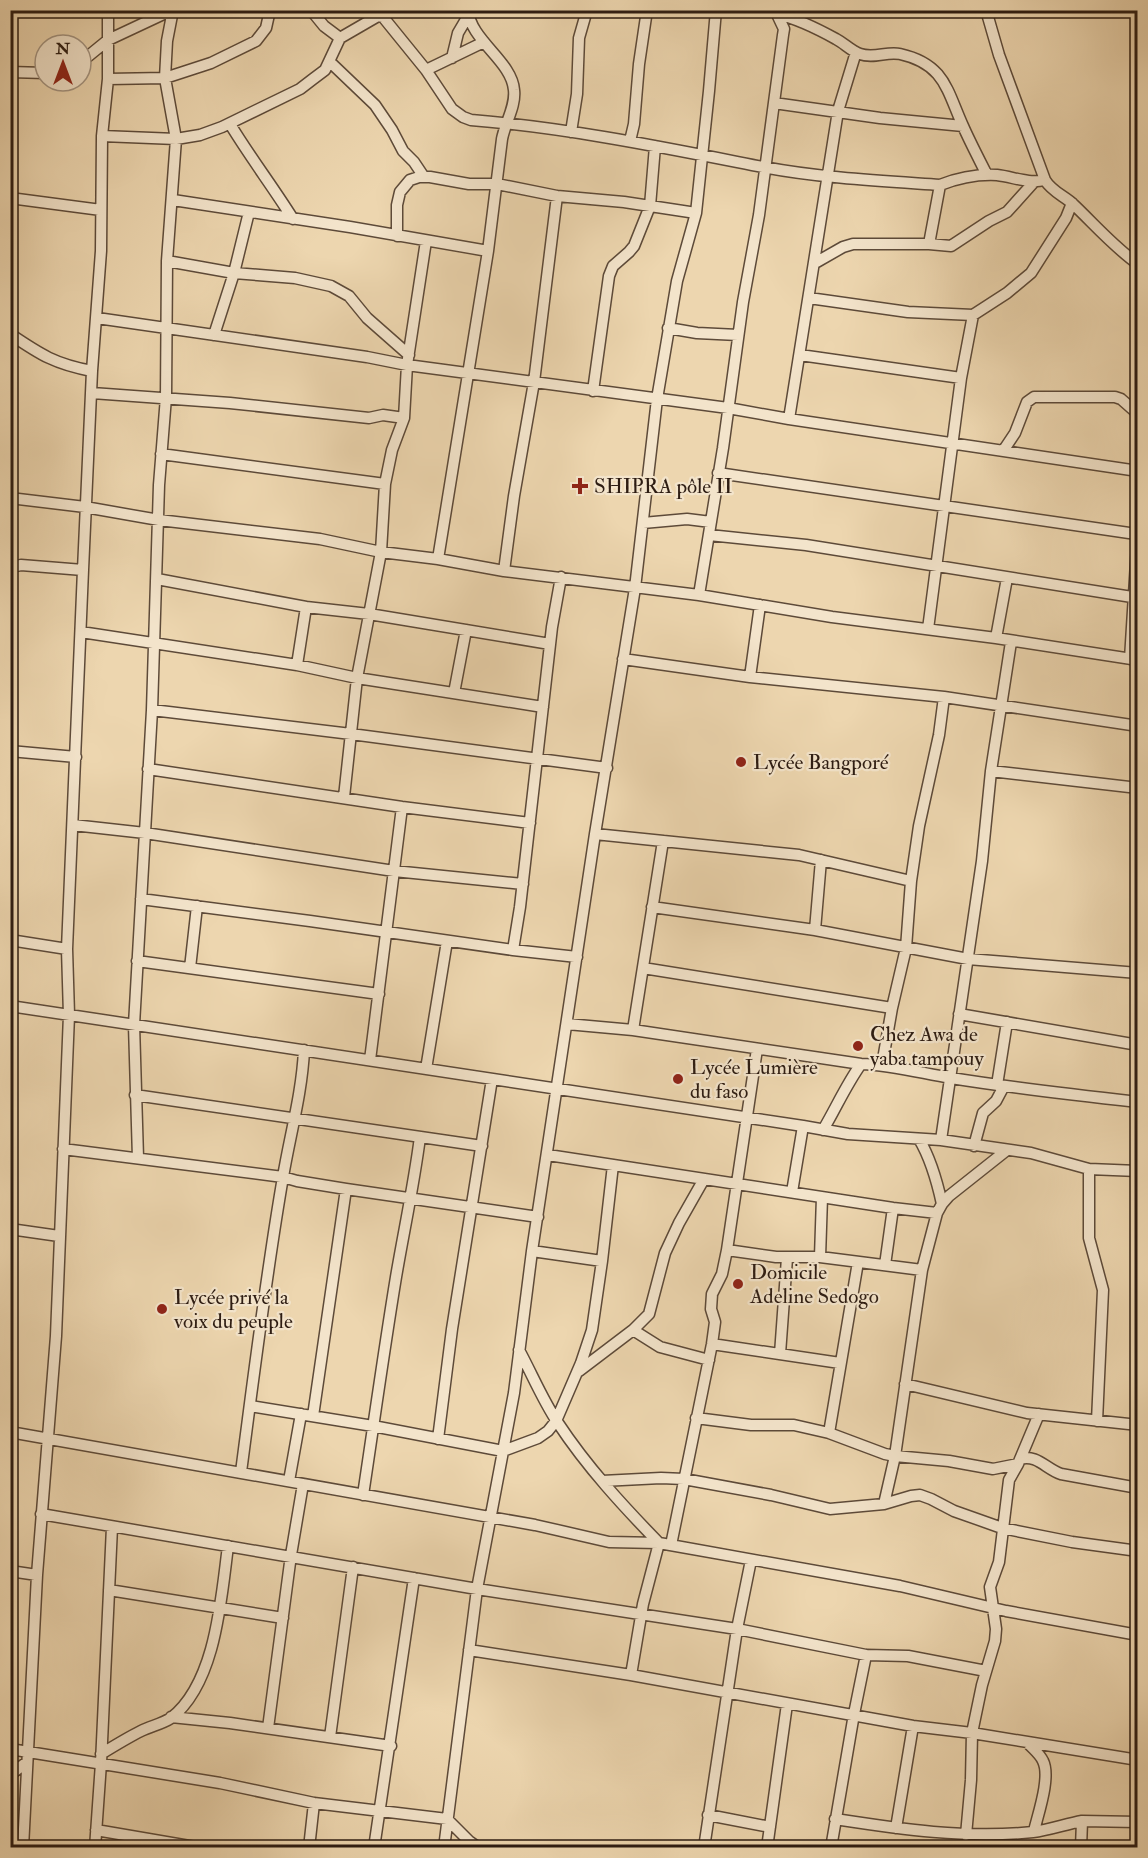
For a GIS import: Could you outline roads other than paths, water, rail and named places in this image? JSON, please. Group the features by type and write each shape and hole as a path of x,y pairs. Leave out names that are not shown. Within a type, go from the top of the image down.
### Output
{"street":[{"path":"23,1848 37,1575 56,1336 69,1015 68,949 82,570 92,371 101,251 102,136 108,80 108,10"},
{"path":"93,52 108,40 173,10"},
{"path":"138,1158 134,1025 152,710 161,454 166,397 167,261 176,139 165,78 167,41 173,10"},
{"path":"108,80 165,78 211,63 256,41 266,28 270,10"},
{"path":"311,10 324,26 340,38"},
{"path":"570,132 577,94 579,38 587,10"},
{"path":"630,141 647,10"},
{"path":"444,1848 477,1589 519,1350 595,834 635,588 657,399 677,281 696,213 716,10"},
{"path":"986,10 1040,181"},
{"path":"776,12 794,18 856,52 873,56 902,54 921,62 936,72 945,81 963,126 987,175"},
{"path":"699,595 784,29 776,12"},
{"path":"438,559 488,251 502,139 513,105 513,85 507,71 484,42 468,13"},
{"path":"452,58 458,33 468,13"},
{"path":"102,136 176,139 200,135 230,124 300,89 325,70 340,38 378,16 383,17 426,70 446,101 463,117 630,141 702,153 765,167 828,175 940,185 957,179 987,175 1040,181 1072,203 1120,251 1137,264"},
{"path":"426,70 484,42"},
{"path":"789,419 838,111 856,52"},
{"path":"330,62 375,105 403,151 424,177"},
{"path":"10,72 33,73"},
{"path":"774,103 880,118 963,126"},
{"path":"230,124 250,157 294,219"},
{"path":"593,391 609,276 613,266 634,246 650,206 656,146"},
{"path":"397,236 397,205 403,185 410,180 424,177 469,184 497,184 557,196 624,202 696,213"},
{"path":"815,263 853,244 947,246 956,244 989,221 1007,212 1040,181"},
{"path":"929,244 940,185"},
{"path":"504,571 514,496 534,382 557,196"},
{"path":"10,198 101,210"},
{"path":"173,200 488,251"},
{"path":"809,298 908,312 973,315 1008,292 1031,273 1066,218 1072,203"},
{"path":"214,335 234,273 249,212"},
{"path":"344,797 357,678 381,552 385,484 392,450 404,418 408,360 426,241"},
{"path":"167,261 234,273 296,278 331,286 350,296 367,318 408,360"},
{"path":"928,629 935,566 973,315"},
{"path":"97,318 408,360 468,372 728,408 1137,471"},
{"path":"668,328 697,333 738,335"},
{"path":"10,334 49,360 92,371"},
{"path":"800,355 962,378"},
{"path":"92,393 166,397 369,418 383,415 404,418"},
{"path":"1004,451 1015,433 1027,402 1034,397 1115,398 1121,399 1137,414"},
{"path":"161,454 385,484"},
{"path":"718,473 1136,534"},
{"path":"10,498 85,507 159,520 320,539 381,552 504,571 699,595 1133,659 1132,597 1137,546 1137,477"},
{"path":"643,523 687,519 711,522"},
{"path":"709,535 806,545 1132,597"},
{"path":"10,569 21,565 82,570"},
{"path":"513,950 523,884 550,644 561,577"},
{"path":"996,638 1007,578"},
{"path":"157,579 306,607 369,614 550,644"},
{"path":"750,677 760,605"},
{"path":"297,665 306,607"},
{"path":"454,693 466,630"},
{"path":"81,632 297,665 357,678 543,707"},
{"path":"940,1140 982,861 991,771 1011,642"},
{"path":"624,659 750,677 944,697 1137,726"},
{"path":"882,1065 906,948 911,881 919,826 939,735 944,697"},
{"path":"152,710 607,768"},
{"path":"10,751 76,757"},
{"path":"148,769 402,807 530,823"},
{"path":"991,771 1137,788"},
{"path":"370,1060 402,807"},
{"path":"73,825 145,833 394,871 523,884"},
{"path":"595,834 799,855 911,881"},
{"path":"633,1030 663,841"},
{"path":"815,930 821,860"},
{"path":"141,899 577,957"},
{"path":"189,968 197,906"},
{"path":"652,908 815,930 968,959 1137,973"},
{"path":"10,939 68,949"},
{"path":"426,1069 447,941"},
{"path":"137,961 379,994"},
{"path":"643,968 892,1008"},
{"path":"10,1006 848,1134 940,1140 1031,1153 1089,1169 1137,1171"},
{"path":"959,1014 1137,1045"},
{"path":"974,1146 983,1113 996,1101 1001,1085 1007,1022"},
{"path":"567,1023 633,1030 861,1064 882,1065 949,1078 1137,1102"},
{"path":"671,1545 712,1344 715,1322 711,1309 712,1294 722,1274 727,1250 757,1049"},
{"path":"241,1472 283,1176 295,1119 304,1050"},
{"path":"823,1130 836,1110 845,1088 861,1064"},
{"path":"438,1439 452,1329 492,1079"},
{"path":"135,1095 482,1146"},
{"path":"792,1192 803,1126"},
{"path":"363,1495 405,1225 412,1199 420,1137"},
{"path":"884,1504 895,1456 922,1270 939,1209 937,1181 919,1139"},
{"path":"63,1149 190,1167 283,1176 297,1181 346,1189 538,1217"},
{"path":"548,1155 893,1208 939,1209 977,1172 1007,1150"},
{"path":"250,1406 373,1426 503,1451 538,1438 556,1421 578,1371 592,1330 613,1165"},
{"path":"1089,1169 1089,1238 1102,1290 1097,1421"},
{"path":"578,1371 633,1330 649,1314 664,1254 679,1222 704,1179"},
{"path":"313,1416 346,1189"},
{"path":"820,1257 822,1197"},
{"path":"885,1265 893,1208"},
{"path":"10,1229 59,1236"},
{"path":"727,1250 787,1258 820,1257 922,1270"},
{"path":"532,1251 602,1261"},
{"path":"780,1354 787,1258"},
{"path":"829,1433 858,1262"},
{"path":"633,1330 660,1347 709,1360"},
{"path":"712,1344 840,1363"},
{"path":"519,1350 556,1421 602,1481 659,1543"},
{"path":"905,1384 1040,1414 1137,1425"},
{"path":"289,1481 301,1414"},
{"path":"966,1834 972,1733 995,1641 996,1629 990,1587 999,1562 1009,1480 1040,1414"},
{"path":"696,1418 751,1425 794,1425 829,1433 885,1454 949,1461 993,1469 1033,1457 1053,1472 1137,1488"},
{"path":"10,1432 241,1472 609,1542 659,1543 900,1586 993,1608 1137,1635"},
{"path":"602,1481 684,1479 771,1495 830,1509 884,1504 911,1496 920,1496 1002,1528 1072,1542 1137,1551"},
{"path":"268,1728 303,1484"},
{"path":"41,1514 477,1589 737,1629 866,1655 908,1656 986,1671"},
{"path":"95,1848 112,1527"},
{"path":"631,1675 641,1615 659,1543"},
{"path":"101,1759 135,1734 171,1718 204,1674 220,1607 228,1546"},
{"path":"704,1848 737,1629 751,1560"},
{"path":"330,1737 353,1567"},
{"path":"10,1571 37,1575"},
{"path":"374,1848 414,1578"},
{"path":"109,1590 283,1618"},
{"path":"470,1650 631,1675 913,1726 972,1733 1137,1760"},
{"path":"831,1848 866,1655"},
{"path":"767,1848 787,1704"},
{"path":"171,1718 268,1728 390,1746"},
{"path":"896,1828 913,1726"},
{"path":"1028,1743 1040,1756 1046,1768 1046,1778 1034,1832"},
{"path":"10,1749 28,1757 101,1759 314,1803 379,1813 447,1819 469,1844 479,1848"},
{"path":"10,1775 28,1757"},
{"path":"309,1848 314,1803"},
{"path":"708,1815 770,1827"},
{"path":"835,1819 896,1828 966,1834 1034,1832 1082,1821 1137,1822"},
{"path":"1081,1848 1082,1821"},
{"path":"96,1830 201,1848"}],"place":[{"name":"SHIPRA pôle II","path":"580,486"},
{"name":"Lycée Bangporé","path":"741,762"},
{"name":"Chez Awa de yaba tampouy","path":"858,1046"},
{"name":"Lycée Lumière du faso","path":"678,1079"},
{"name":"Domicile Adeline Sedogo","path":"738,1284"},
{"name":"Lycée privé la voix du peuple","path":"162,1309"}]}
